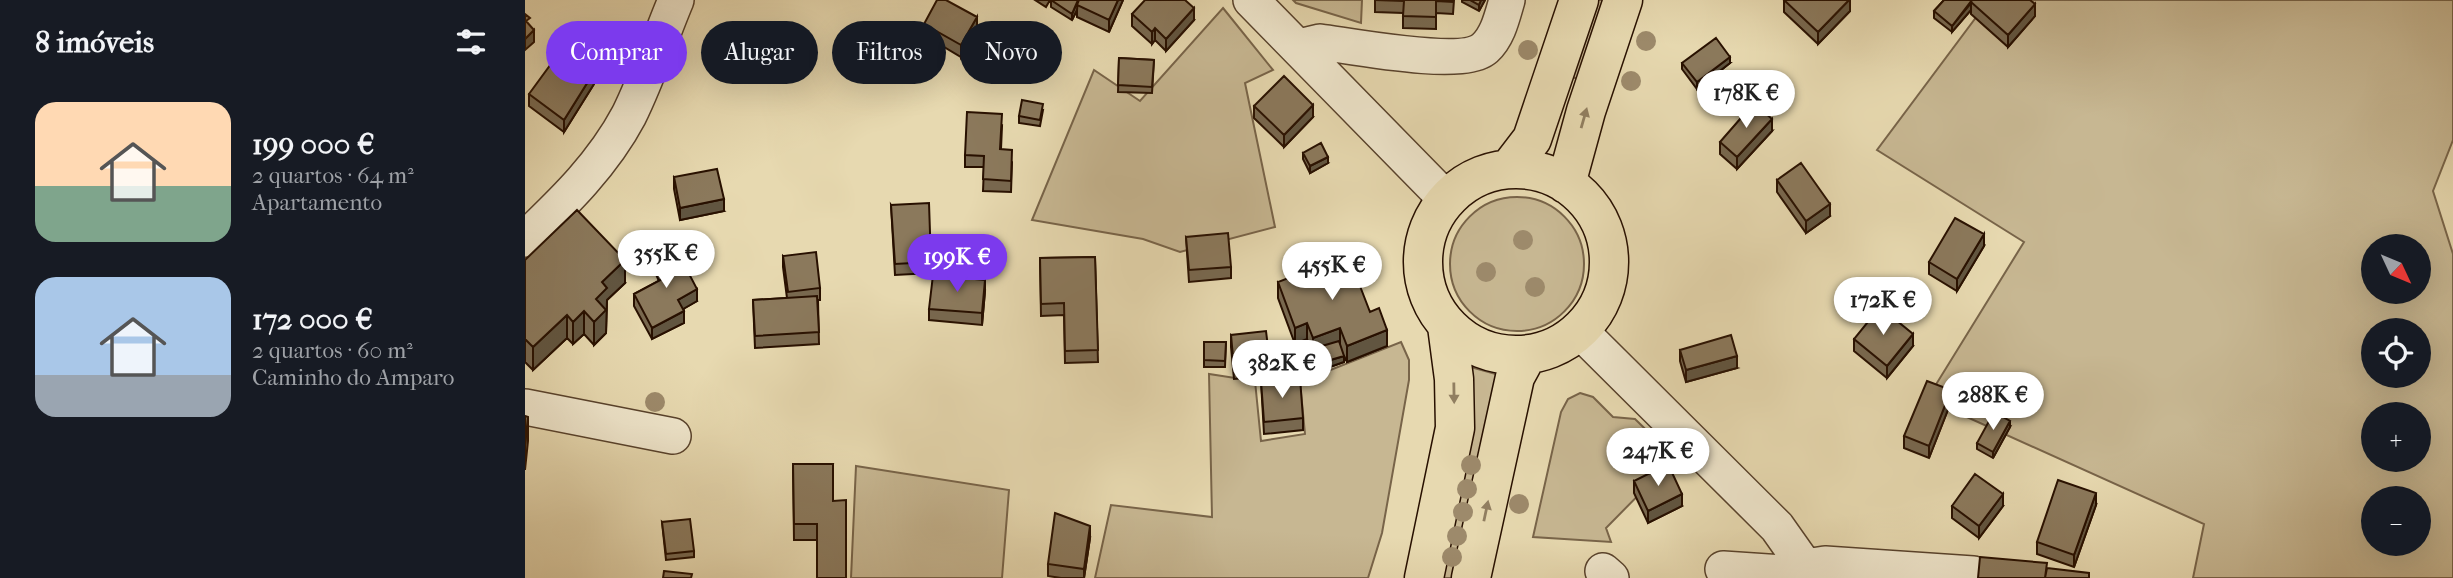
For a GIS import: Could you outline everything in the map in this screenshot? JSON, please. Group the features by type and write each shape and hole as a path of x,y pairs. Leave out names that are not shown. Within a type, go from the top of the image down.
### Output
{"main road":[{"path":"1509,169 1532,139 1579,0"},
{"path":"1566,184 1586,111 1623,0"},
{"path":"1509,169 1542,173 1566,184 1584,199 1598,219 1607,254 1605,290 1594,312 1579,330 1555,346 1527,355 1498,354 1470,344 1447,326 1432,303 1423,276 1423,249 1431,222 1447,200 1467,183 1490,173 1509,169"},
{"path":"1424,578 1455,428 1454,379 1447,326"},
{"path":"1471,578 1515,377 1527,355"}],"street":[{"path":"525,239 576,190 616,135 629,114 676,0"},
{"path":"1251,0 1447,200"},
{"path":"1299,47 1319,42 1449,58 1483,50 1495,35 1507,0"},
{"path":"1579,330 1777,527 1810,573"},
{"path":"525,407 673,436"},
{"path":"1723,569 1810,573 1825,565 1973,574"}],"shaded area":[{"path":"1293,0 1362,0 1361,23 1296,3"},
{"path":"1594,0 1607,0 1581,80 1569,76"},
{"path":"1989,0 2453,0 2453,140 2433,191 2453,254 2453,578 2193,578 2204,524 1927,399 2024,242 1877,150"},
{"path":"1223,8 1273,70 1245,83 1275,227 1180,252 1143,239 1032,220 1094,70 1140,101"},
{"path":"1517,197 1543,202 1565,216 1579,238 1584,264 1579,290 1565,312 1543,326 1517,331 1491,326 1469,312 1455,290 1450,264 1455,238 1469,216 1491,202"},
{"path":"1401,342 1409,360 1409,380 1382,533 1368,578 1095,578 1111,505 1212,517 1209,374 1255,381 1261,441 1305,434 1300,382"},
{"path":"1467,366 1503,376 1455,578 1439,578"},
{"path":"1580,393 1593,397 1613,417 1635,419 1675,458 1606,528 1611,542 1533,537 1561,412 1568,399"},
{"path":"856,466 1009,490 1002,578 851,578"}],"building":[{"path":"937,0 946,0 977,17 975,21 960,21 960,44 946,36 946,21 926,21"},
{"path":"1051,0 1078,0 1072,14"},
{"path":"1079,0 1118,0 1109,20 1077,5"},
{"path":"1145,0 1185,0 1194,8 1166,39 1155,28 1152,32 1132,14"},
{"path":"1375,0 1453,0 1453,2 1436,1 1436,17 1403,16 1404,1"},
{"path":"1784,0 1849,0 1818,32"},
{"path":"1944,0 1972,0 1952,26 1934,11"},
{"path":"2030,0 2035,4 2008,35 1971,2"},
{"path":"525,14 530,18 526,21 534,30 525,39"},
{"path":"1716,38 1730,57 1697,82 1682,63"},
{"path":"1119,58 1154,60 1152,87 1118,85"},
{"path":"546,71 546,84 586,84 564,120 529,94"},
{"path":"1284,76 1313,105 1284,135 1254,106"},
{"path":"1022,100 1043,104 1040,120 1019,116"},
{"path":"1754,103 1772,119 1737,157 1720,142"},
{"path":"967,112 1002,114 1000,149 1012,150 1011,181 983,179 984,156 965,155"},
{"path":"1321,143 1328,157 1310,166 1303,153"},
{"path":"1801,163 1830,204 1806,221 1777,180"},
{"path":"717,169 724,199 680,208 674,177"},
{"path":"929,203 931,262 895,264 891,205"},
{"path":"577,210 625,260 602,282 607,288 596,299 606,310 594,322 584,311 573,322 567,315 533,347 525,339 525,260"},
{"path":"1955,218 1984,234 1957,279 1929,262"},
{"path":"1228,233 1231,267 1189,270 1186,237"},
{"path":"675,247 697,289 678,300 684,311 652,328 634,294 664,278 654,258"},
{"path":"816,252 820,288 788,292 783,256"},
{"path":"1348,255 1370,312 1379,308 1387,330 1347,346 1340,328 1313,338 1307,323 1295,328 1278,282"},
{"path":"1095,257 1098,350 1065,351 1064,303 1041,304 1040,258"},
{"path":"933,275 985,280 982,313 929,309"},
{"path":"817,296 819,332 755,336 753,300"},
{"path":"1880,307 1913,334 1887,366 1854,339"},
{"path":"1266,331 1270,364 1234,368 1231,335"},
{"path":"1731,335 1737,356 1686,370 1680,350"},
{"path":"1339,341 1344,356 1327,361 1322,346"},
{"path":"1204,342 1226,342 1225,361 1204,360"},
{"path":"1300,378 1303,418 1264,422 1261,381"},
{"path":"1927,381 1951,390 1929,446 1904,436"},
{"path":"1994,412 2010,421 1993,452 1977,443"},
{"path":"525,416 528,417 525,445"},
{"path":"793,464 833,464 833,501 846,500 846,578 817,578 817,524 794,524"},
{"path":"1668,464 1682,494 1648,511 1634,481"},
{"path":"1975,474 2003,494 1979,526 1952,506"},
{"path":"2058,480 2096,493 2074,555 2037,542"},
{"path":"1055,513 1090,526 1084,569 1048,564"},
{"path":"690,519 694,551 666,554 662,522"},
{"path":"1980,557 2047,563 2045,578 1978,578"},
{"path":"2047,568 2089,573 2089,578 2045,578"},
{"path":"664,571 692,574 691,578 663,578"}]}
